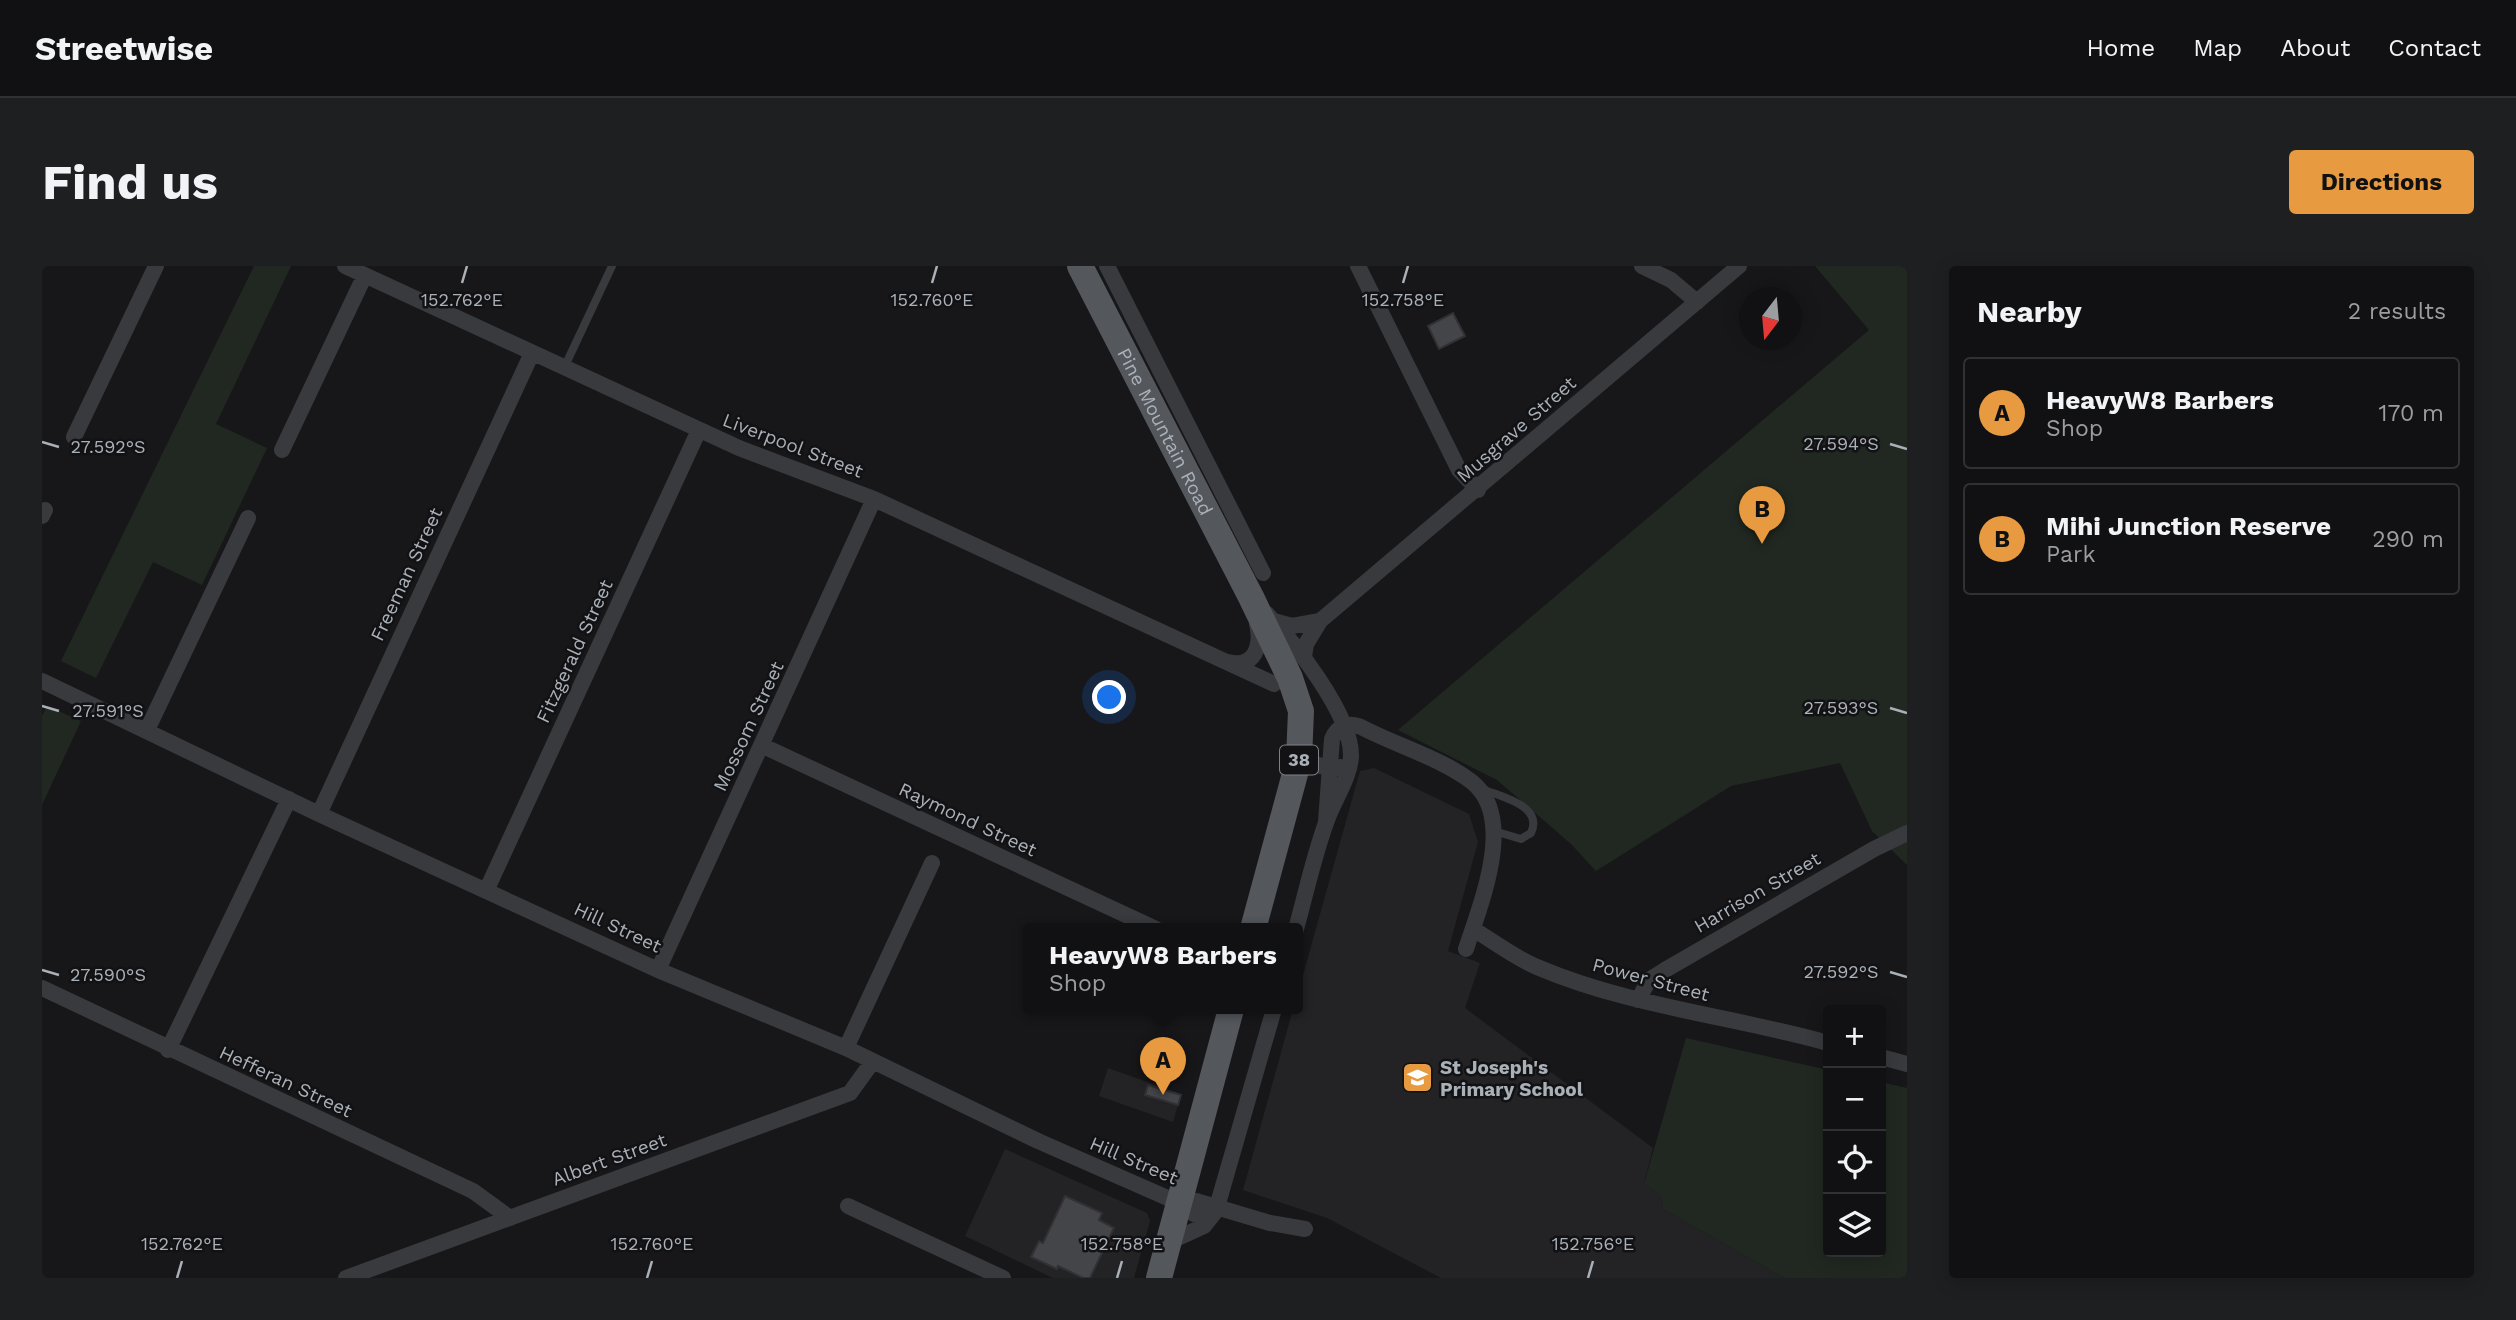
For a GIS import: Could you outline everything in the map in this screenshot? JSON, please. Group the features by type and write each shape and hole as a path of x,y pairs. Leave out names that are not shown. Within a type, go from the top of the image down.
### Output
{"main road":[{"name":"Pine Mountain Road","path":"1080,266 1251,597 1297,695 1302,722 1299,759 1255,923"},
{"path":"1160,1278 1230,1014"}],"street":[{"path":"74,437 156,266"},
{"name":"Liverpool Street","path":"345,266 699,430 874,499 1273,684"},
{"name":"Pine Mountain Road","path":"1107,266 1263,573"},
{"path":"1358,266 1459,470 1478,490"},
{"path":"1642,266 1671,280 1697,302"},
{"name":"Musgrave Street","path":"1304,657 1308,640 1320,621 1478,490 1739,266"},
{"path":"282,450 364,276"},
{"name":"Freeman Street","path":"319,814 532,353"},
{"name":"Fitzgerald Street","path":"487,889 699,430"},
{"name":"Mossom Street","path":"658,970 874,499"},
{"path":"147,730 248,518"},
{"path":"1226,661 1246,661 1259,648 1251,597"},
{"name":"Pine Mountain Road","path":"1251,597 1304,657 1344,726 1350,760"},
{"path":"1274,621 1292,626 1320,621"},
{"name":"Hill Street","path":"42,681 319,814 658,970 846,1048 1038,1141 1180,1203"},
{"path":"1326,821 1333,736 1344,726 1356,725 1456,772 1475,785 1491,807 1494,831 1491,856 1466,950"},
{"path":"1299,759 1331,769 1350,760 1367,744 1388,742"},
{"name":"Raymond Street","path":"763,746 1143,923"},
{"path":"1298,923 1326,821 1350,760"},
{"path":"169,1050 289,799"},
{"name":"Harrison Street","path":"1638,1000 1649,980 1665,970 1874,849 1907,833"},
{"path":"846,1048 932,863"},
{"name":"Power Street","path":"1472,929 1536,967 1638,1000 1683,1012 1780,1029 1823,1041"},
{"name":"Hefferan Street","path":"42,988 473,1191 510,1218"},
{"path":"1169,1242 1204,1226 1217,1208 1272,1014"},
{"path":"1886,1058 1907,1064"},
{"name":"Albert Street","path":"346,1278 850,1093 873,1061"},
{"path":"1180,1203 1194,1214 1210,1215 1217,1208"},
{"path":"848,1206 1003,1278"},
{"path":"1217,1208 1277,1225 1305,1228"}],"lane":[{"path":"564,368 612,266"},
{"path":"1475,785 1513,800 1530,813 1534,821 1531,833 1521,839 1494,831"}],"shaded area":[{"path":"254,266 291,266 216,424 267,448 202,585 153,562 96,678 61,661"},
{"path":"1815,266 1907,266 1907,865 1872,831 1840,763 1731,786 1596,871 1571,844 1497,780 1398,730 1869,330"},
{"path":"47,706 81,721 42,805 42,716"},
{"name":"St Joseph's Primary School","path":"1374,768 1469,814 1478,842 1448,951 1480,963 1465,1008 1653,1148 1644,1184 1660,1195 1663,1209 1784,1278 1441,1278 1327,1218 1243,1190 1292,1014 1303,1014 1303,975 1360,771"},
{"path":"1686,1038 1823,1069 1823,1257 1886,1257 1886,1083 1907,1088 1907,1278 1784,1278 1663,1209 1660,1195 1644,1184"},
{"path":"1108,1068 1181,1094 1173,1122 1099,1096"},
{"path":"1005,1149 1147,1213 1150,1221 1134,1278 1053,1278 965,1236"}],"building":[{"path":"1453,313 1465,336 1439,349 1428,326"},
{"path":"1148,1085 1181,1095 1178,1105 1145,1095"},
{"path":"1065,1196 1102,1213 1099,1220 1114,1228 1090,1278 1083,1278 1058,1266 1057,1269 1031,1257 1039,1241 1043,1243"}],"place":[{"name":"Mihi Junction Reserve","path":"1762,544"},
{"name":"St Joseph's Primary School","path":"1417,1078"},
{"name":"HeavyW8 Barbers","path":"1163,1095"}]}
